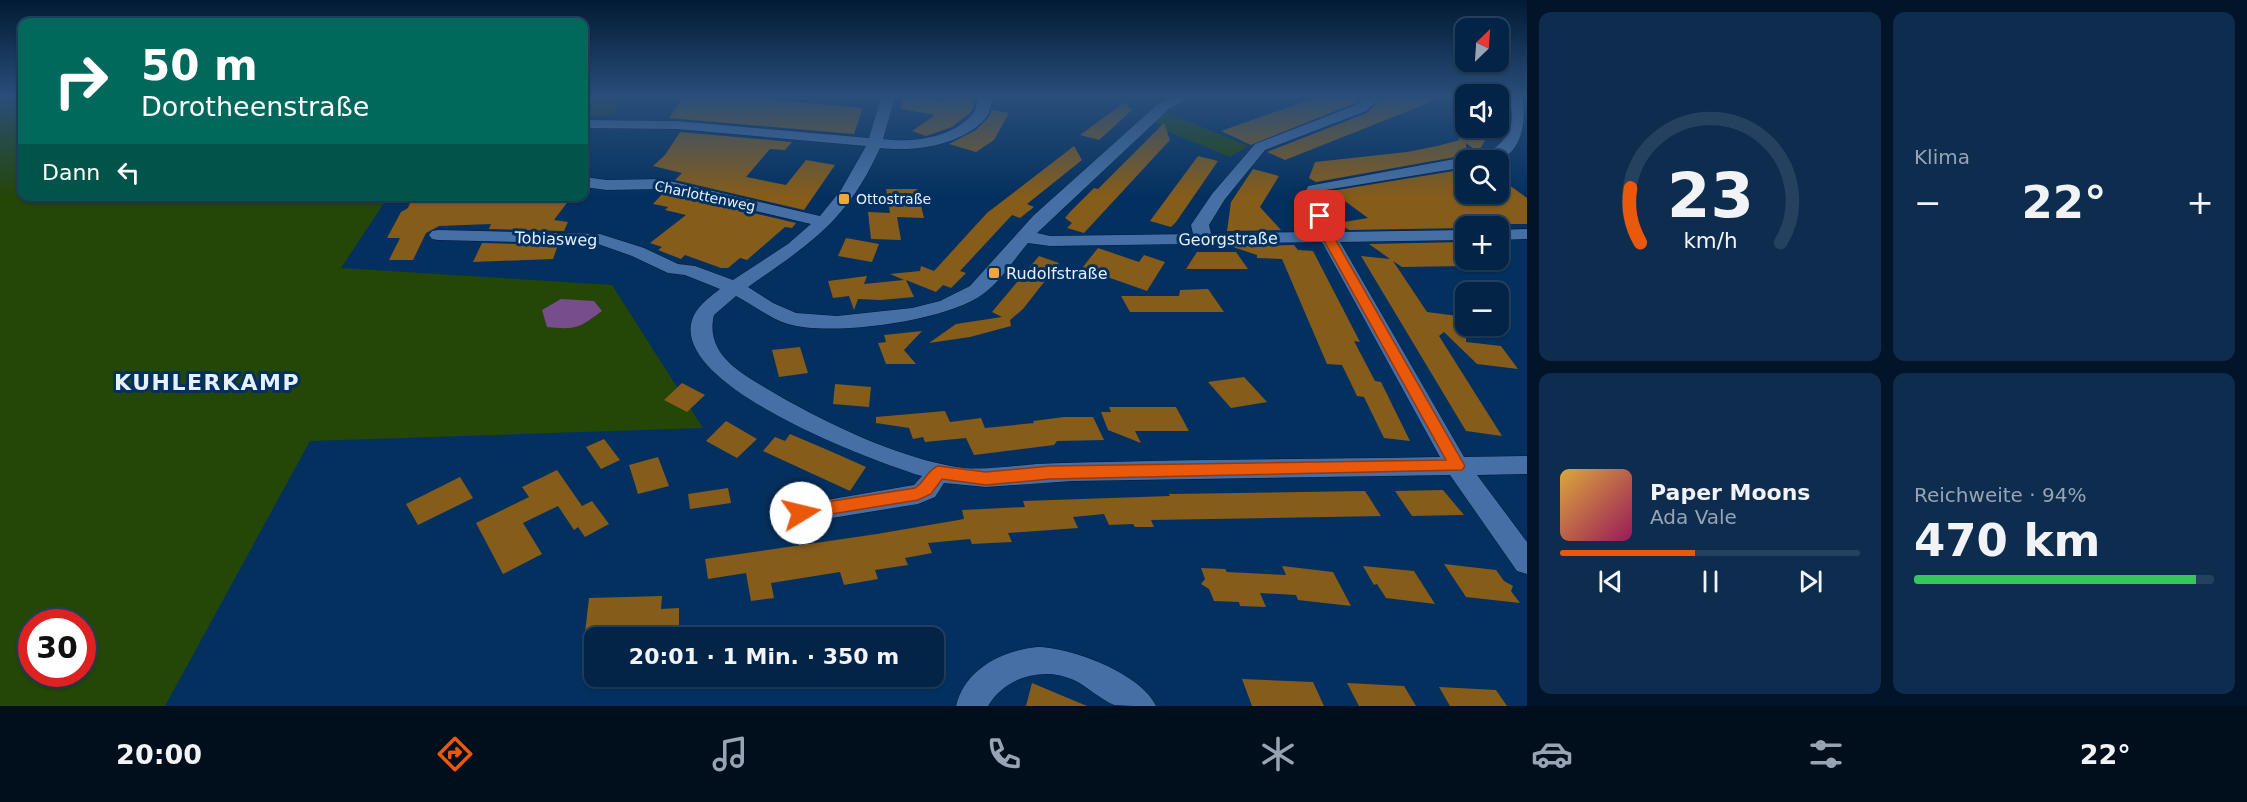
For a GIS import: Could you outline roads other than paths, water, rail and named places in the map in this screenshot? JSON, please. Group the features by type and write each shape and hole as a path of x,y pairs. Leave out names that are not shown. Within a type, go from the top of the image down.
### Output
{"street":[{"path":"736,130 901,146 941,140 960,130"},
{"path":"801,135 803,130"},
{"path":"880,130 859,176 838,208 800,244 746,279 709,307 703,321 702,330 706,347 721,367 779,405 865,445 938,472 986,478 1050,472 1527,465"},
{"path":"735,288 780,314 803,321 837,322 912,314 947,305 977,290 1039,220 1137,130"},
{"path":"1203,239 1200,225 1230,182 1260,147 1304,130"},
{"path":"1501,150 1518,130"},
{"path":"1455,164 1314,189 1312,195 1328,237 1457,466 1527,563"},
{"name":"Charlottenweg","path":"588,183 607,185 661,184 825,222"},
{"path":"1509,235 1527,234"},
{"name":"Georgstraße","path":"1026,237 1050,241 1455,235"},
{"name":"Tobiasweg","path":"438,236 600,239 735,288"},
{"path":"801,513 918,494 926,490 938,472"},
{"path":"972,706 973,699 997,672 1028,661 1068,664 1118,690 1140,706"}],"place":[{"name":"Ottostraße","path":"844,199"},
{"name":"Rudolfstraße","path":"994,273"}],"district":[{"name":"KUHLERKAMP","path":"207,382"}]}
